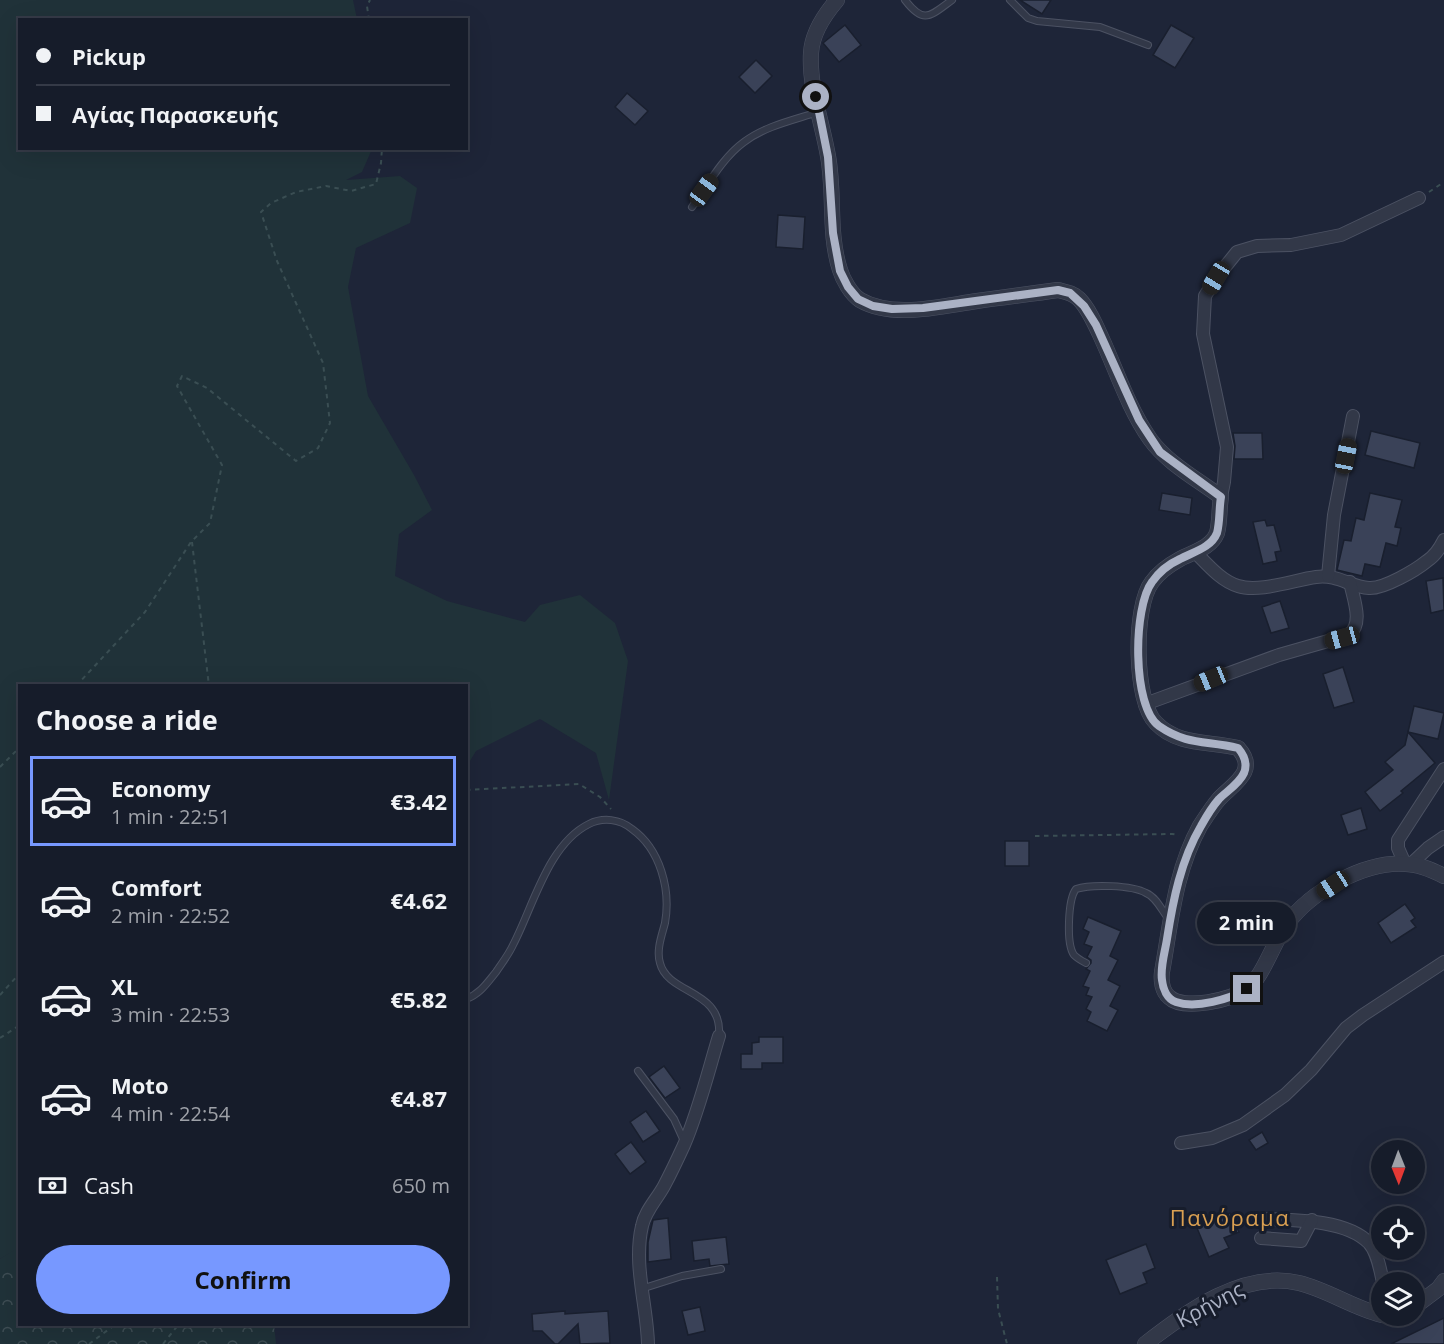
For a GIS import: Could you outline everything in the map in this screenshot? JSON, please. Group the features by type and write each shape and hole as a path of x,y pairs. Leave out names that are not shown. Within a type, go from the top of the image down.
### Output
{"street":[{"path":"837,0 825,15 812,46 811,67 828,157 833,233 840,271 848,287 858,299 873,306 892,309 923,308 1058,290 1070,293 1084,306 1096,325 1149,438 1160,452 1221,497"},
{"path":"1419,198 1341,235 1291,245 1257,246 1237,252 1205,296 1203,334 1227,447 1218,531 1207,546 1168,566 1151,584 1144,596 1139,630 1140,660 1145,704 1156,724 1185,740 1238,748 1246,762 1245,772 1214,806 1193,839 1177,887 1170,920 1161,978 1167,995 1182,1003 1200,1003 1227,999 1239,994 1252,984 1288,922 1314,897 1358,872 1375,867 1408,864 1444,876"},
{"path":"1328,576 1334,515 1353,416"},
{"path":"1195,552 1225,579 1244,587 1263,587 1328,576 1370,588 1386,584 1428,561 1444,540"},
{"path":"1145,704 1279,655 1349,634 1355,629 1357,619 1350,582"},
{"path":"1408,864 1398,848 1398,840 1444,770"},
{"path":"1408,864 1444,837"},
{"path":"1182,1143 1212,1138 1243,1125 1285,1095 1311,1070 1346,1028 1444,962"},
{"path":"648,1344 641,1289 642,1226 648,1210 665,1185 685,1143 719,1036"},
{"path":"1261,1219 1312,1220 1355,1232 1370,1244 1381,1272"},
{"path":"1261,1238 1301,1240 1312,1220"},
{"name":"Κρήνης","path":"1145,1344 1199,1307 1234,1289 1254,1282 1275,1280 1299,1283 1371,1312"},
{"path":"1425,1301 1444,1281"}],"lane":[{"path":"904,0 914,12 925,16 931,15 952,0"},
{"path":"1010,0 1028,18 1037,21 1100,27 1148,45"},
{"path":"692,207 728,157 746,141 772,128 819,112"},
{"path":"468,998 475,996 487,984 513,947 548,868 567,841 577,831 596,821 612,820 640,834 652,851 661,871 666,895 666,912 659,950 660,963 664,972 674,981 707,1002 717,1013 720,1026 719,1036"},
{"path":"1086,963 1074,955 1070,943 1069,908 1070,900 1076,890 1093,886 1136,889 1154,898 1170,920"},
{"path":"638,1071 674,1119 685,1143"},
{"path":"641,1289 682,1276 721,1269"}],"path":[{"path":"369,18 367,6 370,0"},
{"path":"78,684 145,612 192,542 210,523 222,465 177,386 183,376 207,388 296,461 318,448 330,423 323,363 277,261 261,212 272,203 296,192 326,186 351,191 376,184 382,150"},
{"path":"1419,198 1444,182"},
{"path":"192,542 209,684"},
{"path":"0,767 18,749"},
{"path":"468,790 579,784 600,797 628,826"},
{"path":"1035,836 1172,834 1193,839"},
{"path":"0,995 18,975"},
{"path":"0,1038 18,1026"},
{"path":"997,1277 998,1309 1007,1344"},
{"path":"89,1344 113,1326"},
{"path":"163,1344 177,1326"}],"green space":[{"path":"0,0 353,0 357,18 18,18 18,150 372,150 362,172 346,180 400,176 417,188 410,223 356,248 348,287 368,396 432,510 399,534 395,576 447,601 525,622 540,605 580,595 615,623 628,661 609,800 596,753 540,719 476,751 468,764 468,684 18,684 18,1248 0,1259"},
{"path":"18,1248 18,1326 274,1326 276,1344 0,1344 0,1259"}],"building":[{"path":"1020,0 1051,0 1042,14"},
{"path":"845,25 861,45 839,62 823,43"},
{"path":"1171,25 1194,38 1175,68 1153,55"},
{"path":"756,60 772,76 755,93 739,77"},
{"path":"627,93 648,111 635,125 615,107"},
{"path":"778,215 805,217 803,249 776,247"},
{"path":"1371,431 1420,443 1414,468 1365,455"},
{"path":"1233,433 1262,433 1263,459 1234,459"},
{"path":"1162,493 1192,498 1190,515 1159,510"},
{"path":"1370,493 1402,500 1395,527 1401,528 1397,546 1386,543 1380,567 1365,564 1362,576 1337,570 1344,540 1351,541 1356,518 1364,520"},
{"path":"1265,520 1267,526 1274,525 1281,551 1275,552 1277,561 1263,564 1253,522"},
{"path":"1443,578 1444,610 1431,613 1426,581"},
{"path":"1280,601 1289,628 1271,633 1262,607"},
{"path":"1343,667 1354,702 1334,708 1323,674"},
{"path":"1414,706 1444,713 1438,739 1408,732"},
{"path":"1408,732 1435,763 1380,811 1365,792 1393,770 1385,762 1405,745"},
{"path":"1361,808 1367,829 1348,835 1341,815"},
{"path":"1005,841 1029,841 1029,866 1005,866"},
{"path":"1405,904 1415,918 1411,921 1416,927 1391,943 1378,923"},
{"path":"1088,917 1121,931 1110,956 1118,960 1108,980 1120,986 1110,1006 1118,1010 1107,1031 1087,1021 1091,1012 1086,1009 1092,997 1086,995 1089,988 1083,986 1090,971 1086,969 1091,963 1087,957 1092,947 1084,944 1089,932 1083,929"},
{"path":"759,1037 783,1037 783,1063 762,1063 762,1069 741,1069 741,1054 752,1054 752,1043 759,1042"},
{"path":"664,1066 680,1088 665,1098 649,1077"},
{"path":"646,1111 660,1131 643,1142 630,1122"},
{"path":"1262,1132 1268,1143 1256,1150 1249,1140"},
{"path":"631,1142 646,1162 630,1174 615,1154"},
{"path":"1230,1213 1239,1232 1224,1238 1229,1248 1209,1257 1197,1228"},
{"path":"668,1218 671,1259 648,1262 648,1242 653,1220"},
{"path":"726,1237 729,1264 710,1266 709,1259 694,1261 692,1241"},
{"path":"1146,1244 1155,1268 1143,1273 1147,1283 1120,1294 1106,1260"},
{"path":"700,1307 705,1331 688,1335 682,1311"},
{"path":"565,1311 565,1314 608,1311 610,1343 580,1344 578,1324 558,1344 555,1344 542,1331 533,1331 532,1314"},
{"path":"1444,1318 1444,1344 1391,1344"}],"district":[{"name":"Πανόραμα","path":"1230,1218"}],"route":[{"path":"816,97 828,157 833,233 840,271 848,287 858,299 873,306 892,309 923,308 1058,290 1070,293 1079,299 1096,325 1149,438 1160,452 1221,497 1218,531 1214,539 1207,546 1168,566 1159,574 1144,596 1139,630 1140,660 1145,704 1156,724 1185,740 1238,748 1246,762 1245,772 1208,813 1193,839 1172,906 1162,972 1163,986 1169,998 1177,1002 1188,1003 1227,999 1247,989"}]}
